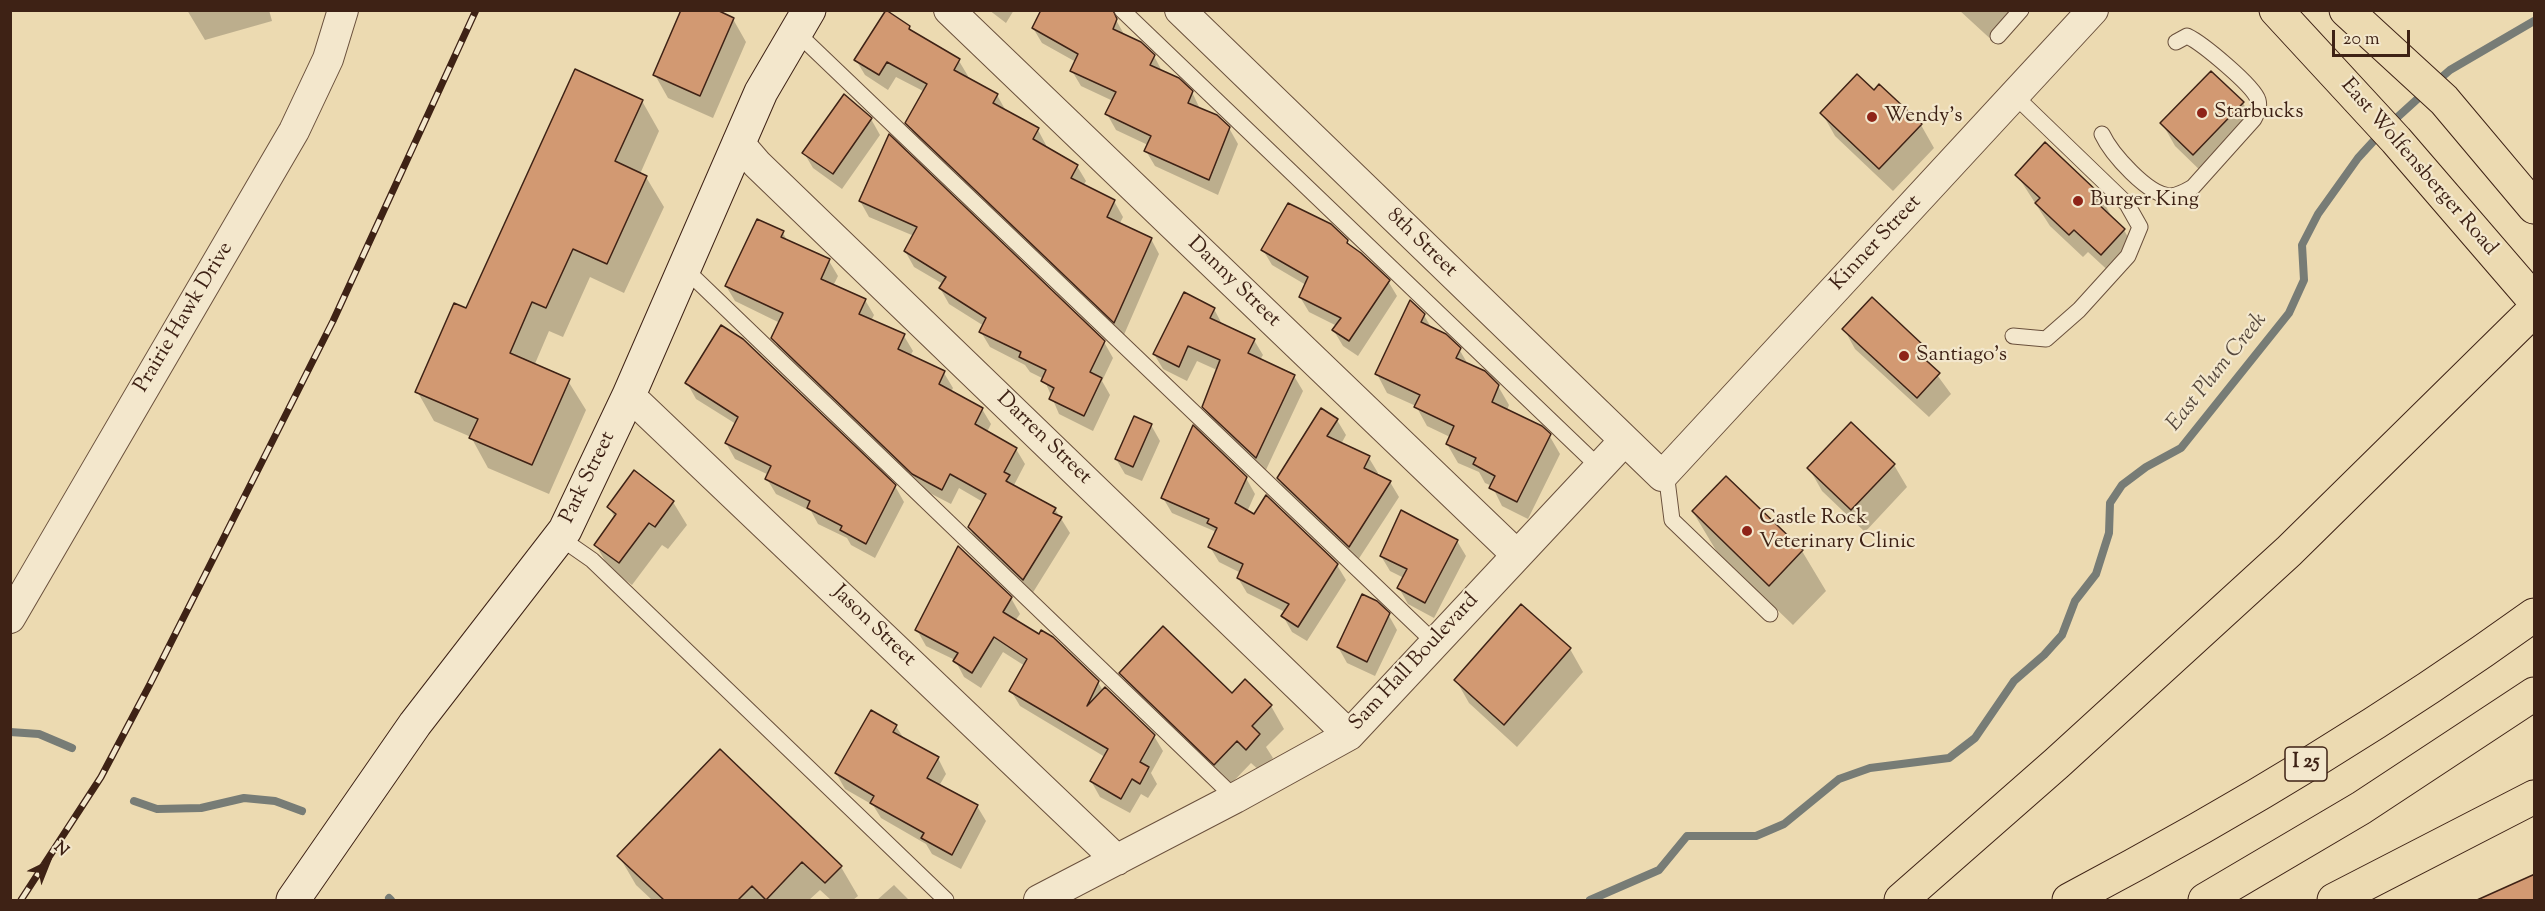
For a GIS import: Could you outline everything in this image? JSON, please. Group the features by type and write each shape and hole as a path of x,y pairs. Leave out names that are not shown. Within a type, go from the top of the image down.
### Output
{"main road":[{"name":"East Wolfensberger Road","path":"2276,10 2318,54 2535,300"},
{"path":"2353,17 2444,100 2535,207"},
{"path":"1901,900 2057,763 2289,551 2535,310"},
{"name":"I 25","path":"2069,900 2155,854 2333,748 2433,686 2535,615"},
{"path":"2205,900 2361,808 2535,694"},
{"path":"2334,900 2535,797"}],"street":[{"name":"Prairie Hawk Drive","path":"10,618 294,131 328,58 343,10"},
{"name":"Danny Street","path":"949,10 1517,555"},
{"name":"8th Street","path":"1180,10 1624,441 1664,474"},
{"name":"Kinner Street","path":"1664,474 2093,10"},
{"name":"Park Street","path":"292,900 415,724 560,537 581,499 629,395 761,92 802,21"},
{"name":"Darren Street","path":"738,142 756,164 1349,735"},
{"name":"Jason Street","path":"629,395 1117,860"},
{"name":"Sam Hall Boulevard","path":"1039,900 1235,798 1349,735 1624,441"}],"lane":[{"path":"1122,10 1599,467"},
{"path":"1998,36 2021,10"},
{"path":"802,21 1435,643"},
{"path":"2102,134 2110,150 2154,192 2170,196 2182,194 2193,187 2254,119 2259,108 2258,99 2251,89 2200,42 2187,36 2176,42"},
{"path":"2013,336 2046,339 2079,310 2128,256 2140,228 2127,204 2014,96"},
{"path":"684,268 1235,798"},
{"path":"1664,474 1672,520 1770,614"},
{"path":"560,537 592,560 946,900"}],"building":[{"path":"681,10 717,10 734,18 700,96 653,75"},
{"path":"886,10 910,26 909,29 960,59 954,70 998,94 993,103 1039,128 1033,139 1078,165 1071,178 1115,200 1107,217 1152,238 1114,323 905,123 927,84 887,62 879,75 854,60"},
{"path":"1041,10 1113,10 1117,19 1113,29 1141,42 1155,55 1150,65 1179,78 1193,91 1188,103 1217,115 1230,127 1209,180 1144,151 1151,136 1105,114 1116,92 1070,71 1078,54 1032,28"},
{"path":"575,69 643,100 615,161 647,176 607,264 573,249 546,308 532,302 510,353 570,379 532,465 469,438 478,419 415,392 454,303 466,308"},
{"name":"Starbucks","path":"2211,71 2244,102 2193,155 2160,123"},
{"path":"1857,74 1874,90 1879,84 1922,124 1879,169 1820,113"},
{"path":"844,94 872,118 833,174 802,153"},
{"path":"889,134 1105,341 1090,372 1102,378 1084,416 1049,399 1054,388 1041,381 1046,370 1019,357 1021,352 979,332 986,318 939,288 946,277 904,251 917,227 859,201"},
{"path":"2045,142 2101,195 2095,201 2125,229 2101,255 2074,230 2069,235 2035,203 2040,198 2015,175"},
{"path":"1288,203 1331,224 1348,240 1347,243 1390,280 1349,341 1332,330 1341,318 1299,297 1308,277 1261,250"},
{"path":"757,219 784,231 781,237 830,259 821,279 866,299 859,314 905,334 898,349 945,371 939,384 983,408 975,424 1017,448 1004,472 1010,475 1006,481 1056,508 1053,513 1062,517 1023,580 968,527 986,494 950,474 942,490 912,474 771,338 783,313 725,286"},
{"path":"1184,292 1215,308 1210,318 1255,339 1248,353 1295,375 1256,458 1202,407 1220,360 1188,346 1179,367 1153,354"},
{"path":"1872,297 1923,345 1917,352 1940,373 1917,398 1842,329"},
{"path":"1410,300 1425,314 1421,322 1446,334 1461,348 1456,358 1485,371 1499,385 1492,402 1542,426 1551,434 1517,502 1489,488 1495,476 1473,464 1476,458 1446,444 1454,426 1414,407 1420,395 1375,374"},
{"path":"721,325 743,339 896,485 866,544 840,530 842,526 807,508 810,501 765,479 771,466 725,443 738,417 685,383"},
{"path":"1321,408 1338,419 1327,436 1370,456 1364,468 1391,481 1349,547 1277,478"},
{"path":"1134,416 1152,424 1133,467 1115,459"},
{"path":"1851,422 1895,464 1851,510 1807,468"},
{"path":"1193,425 1247,477 1235,503 1254,514 1266,495 1338,564 1298,627 1281,616 1289,604 1237,578 1243,564 1208,547 1217,528 1207,523 1209,519 1161,498"},
{"path":"634,470 674,501 655,527 649,523 619,563 594,545 616,514 607,507"},
{"name":"Castle Rock Veterinary Clinic","path":"1726,476 1803,550 1769,586 1692,511"},
{"path":"1401,510 1458,540 1425,603 1397,588 1407,569 1380,556"},
{"path":"958,546 1012,597 1003,612 1039,634 1041,630 1053,637 1099,681 1087,706 1105,687 1155,735 1140,762 1149,767 1140,784 1132,779 1121,799 1090,781 1108,749 1009,691 1027,659 994,637 972,673 953,661 958,653 915,630"},
{"path":"1362,594 1377,601 1390,613 1367,662 1337,647"},
{"path":"1521,604 1571,648 1504,725 1454,680"},
{"path":"1163,626 1232,693 1245,679 1272,705 1252,726 1260,734 1246,750 1237,741 1214,765 1119,673"},
{"path":"871,710 897,725 893,732 939,757 927,778 978,805 952,855 921,838 924,833 870,803 874,796 835,773"},
{"path":"720,749 842,866 825,883 802,862 766,900 752,886 738,900 664,900 617,856"},
{"path":"2535,874 2535,900 2477,900"}],"waterway":[{"name":"East Plum Creek","path":"2435,83 2450,70 2534,21"},
{"name":"East Plum Creek","path":"2391,123 2424,93"},
{"name":"East Plum Creek","path":"1590,900 1659,870 1687,836 1756,836 1784,824 1839,779 1870,768 1949,758 1975,738 2014,681 2044,655 2062,635 2075,601 2096,574 2109,533 2110,503 2122,485 2146,467 2181,448 2289,313 2304,280 2302,245 2318,214 2358,158 2380,134"},
{"path":"10,732 39,734 72,748"},
{"path":"134,801 157,809 201,808 244,798 275,801 302,811"}],"railway":[{"path":"21,900 101,777 149,686 333,321 476,10"}],"place":[{"name":"Starbucks","path":"2202,113"},
{"name":"Wendy's","path":"1872,117"},
{"name":"Burger King","path":"2078,201"},
{"name":"Santiago's","path":"1904,356"},
{"name":"Castle Rock Veterinary Clinic","path":"1747,531"}]}
